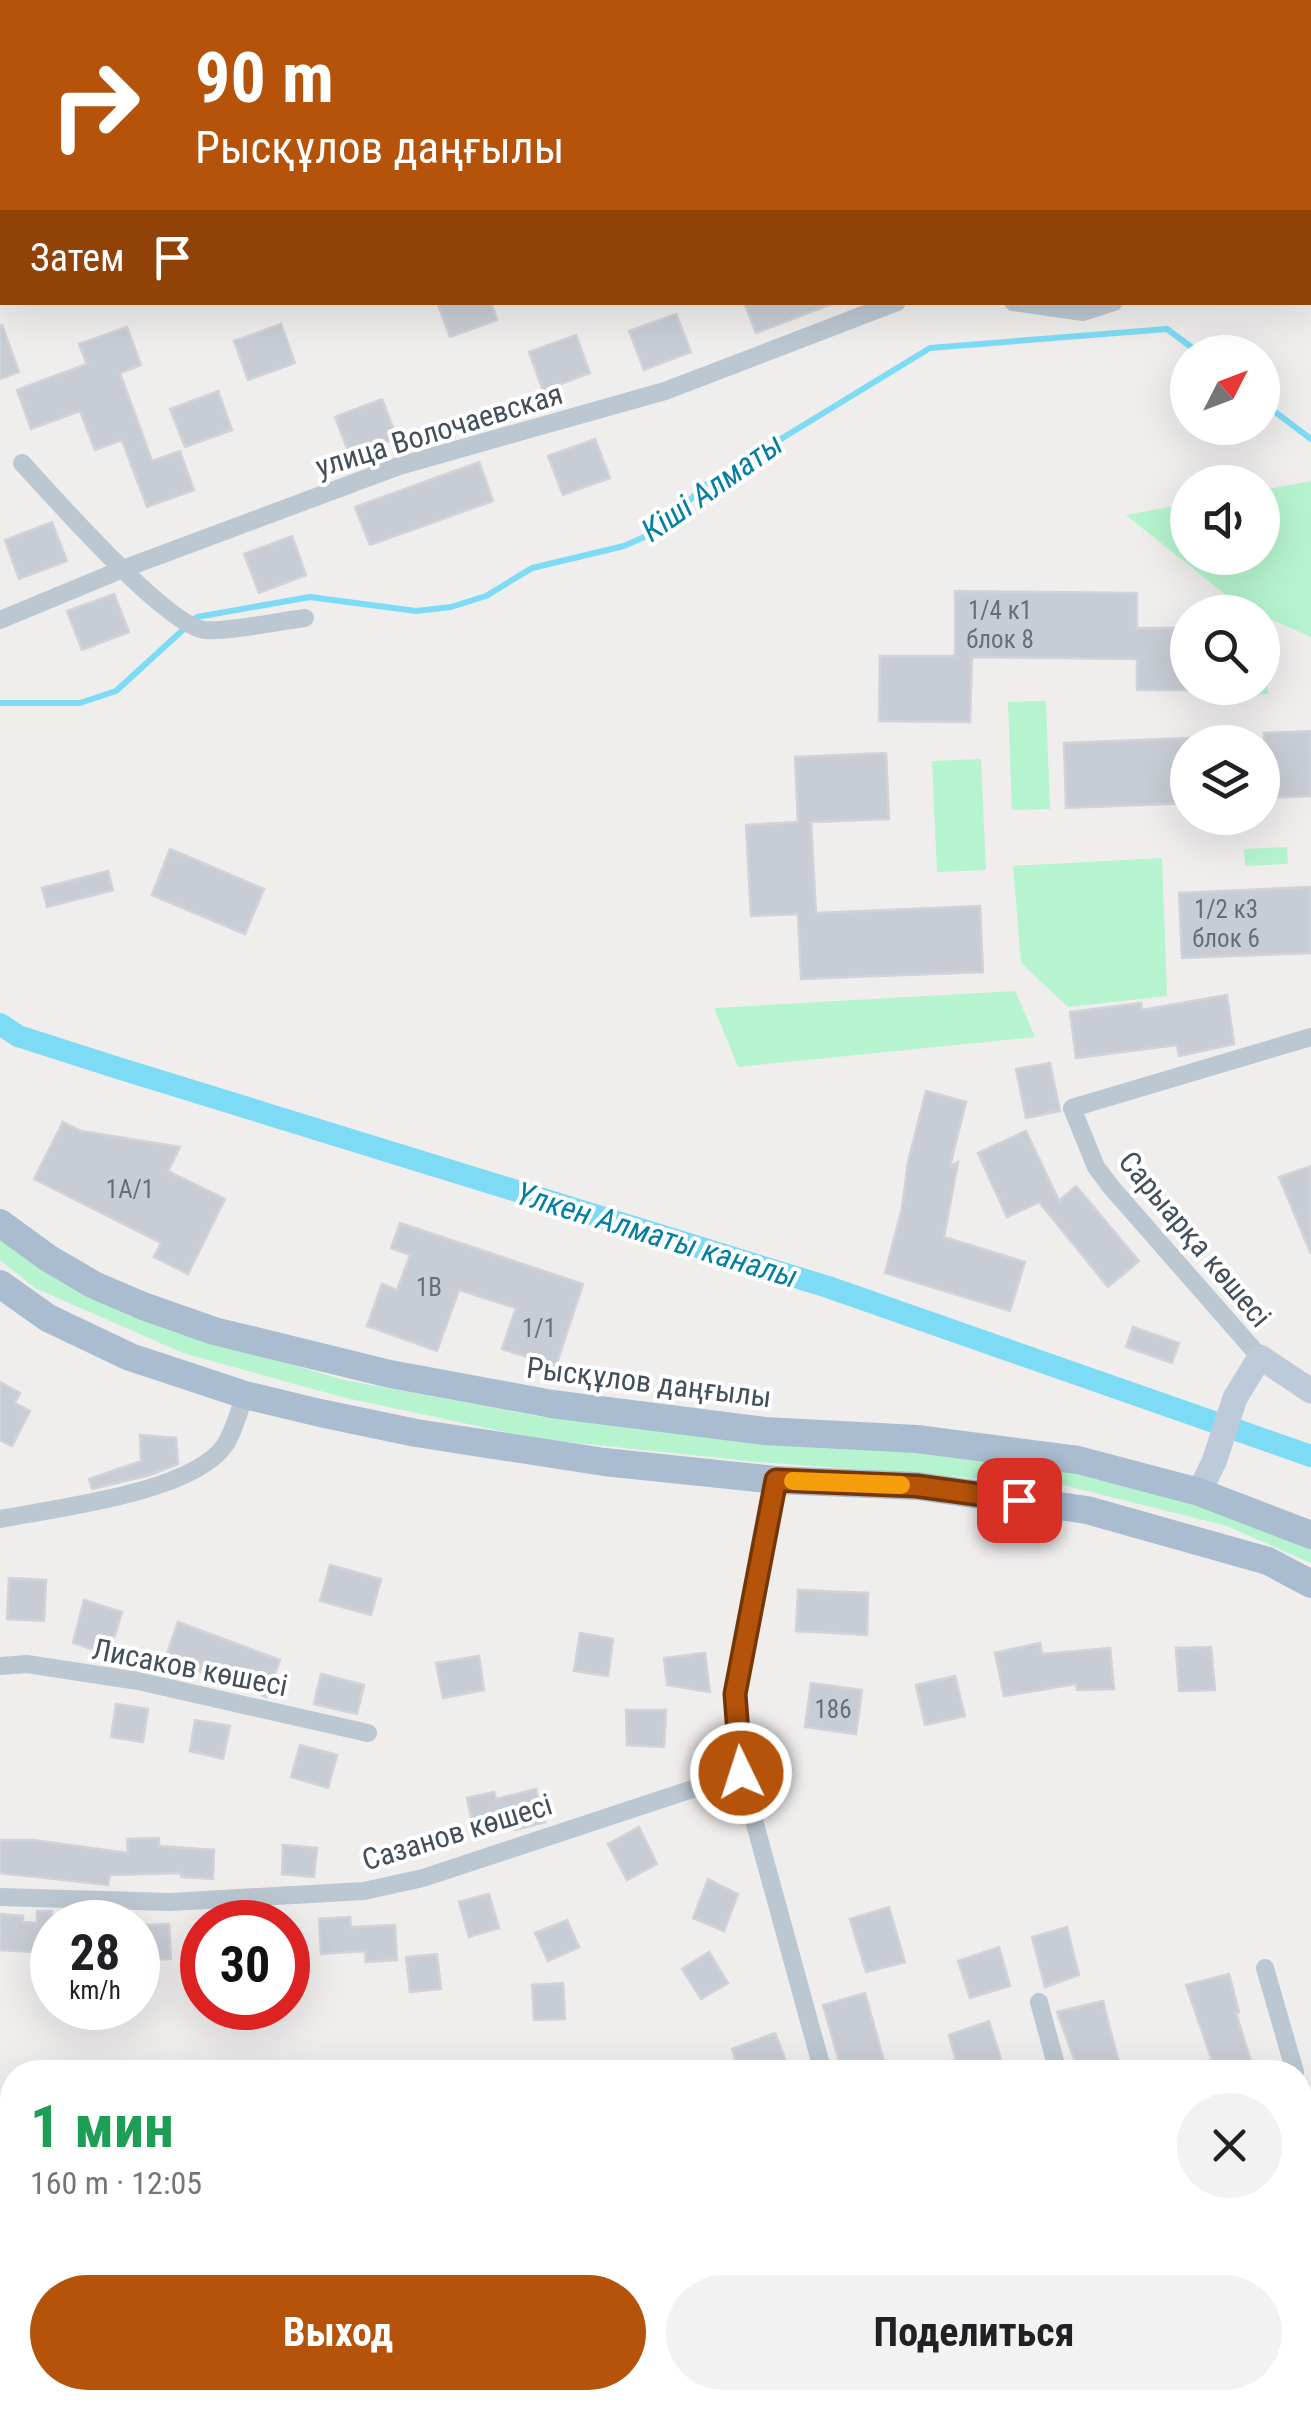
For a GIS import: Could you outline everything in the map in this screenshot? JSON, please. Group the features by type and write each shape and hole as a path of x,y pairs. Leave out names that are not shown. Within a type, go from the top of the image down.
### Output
{"main road":[{"name":"Рысқұлов даңғылы","path":"0,1223 94,1285 143,1306 214,1331 390,1374 552,1404 764,1431 917,1439 1078,1460 1199,1492 1311,1535"},
{"path":"0,1284 48,1318 130,1358 244,1394 416,1433 604,1462 776,1480 917,1486 1087,1510 1268,1561 1311,1584"}],"street":[{"name":"улица Волочаевская","path":"0,620 123,569 399,466 665,391 889,305"},
{"path":"1033,305 1082,312 1104,305"},
{"path":"22,463 123,569 177,616 202,630 306,618"},
{"name":"Сарыарқа көшесі","path":"1260,1357 1111,1188 1096,1166 1072,1108 1311,1037"},
{"path":"1199,1492 1236,1398 1260,1357 1311,1390"},
{"path":"0,1519 158,1487 211,1459 226,1444 244,1394"},
{"path":"776,1480 735,1694 741,1773 820,2060"},
{"name":"Лисаков көшесі","path":"0,1666 27,1664 138,1681 368,1733"},
{"name":"Сазанов көшесі","path":"0,1898 170,1902 364,1891 422,1878 741,1773"},
{"path":"1264,1968 1291,2060"},
{"path":"1039,2002 1055,2060"}],"green space":[{"path":"1311,481 1311,637 1280,623 1280,595 1226,595 1201,575 1280,575 1280,487"},
{"path":"1170,507 1170,550 1126,515"},
{"path":"1046,701 1050,809 1012,810 1008,702"},
{"path":"981,759 986,870 937,872 932,761"},
{"path":"1287,847 1288,864 1245,866 1244,849"},
{"path":"1162,858 1167,996 1068,1007 1021,963 1013,866"},
{"path":"1015,991 1035,1037 738,1067 714,1008"},
{"path":"0,1234 182,1332 344,1380 537,1416 1063,1467 1232,1512 1311,1546 1311,1563 1227,1526 1063,1485 758,1462 538,1439 342,1397 183,1353 35,1288 0,1260"}],"building":[{"path":"438,305 492,305 497,320 450,337"},
{"path":"745,305 829,305 756,333"},
{"path":"676,314 691,352 644,370 629,331"},
{"path":"281,324 295,363 248,380 234,341"},
{"path":"0,326 19,372 0,379"},
{"path":"127,327 141,365 120,373 152,461 180,451 194,490 147,507 122,440 95,450 80,411 31,429 17,390 87,364 79,344"},
{"path":"576,335 590,373 543,391 529,352"},
{"path":"218,391 232,430 185,447 170,409"},
{"path":"382,399 397,438 350,456 335,417"},
{"path":"595,439 610,478 563,495 548,456"},
{"path":"479,462 493,501 370,545 355,507"},
{"path":"52,522 67,561 19,579 5,540"},
{"path":"292,536 306,575 259,593 244,554"},
{"path":"955,591 1137,593 1137,628 1170,628 1170,690 1137,690 1137,659 972,657 970,722 879,721 880,656 955,656"},
{"path":"114,594 129,632 82,650 67,611"},
{"path":"1311,731 1311,796 1280,797 1280,732"},
{"path":"1170,739 1170,804 1066,808 1064,743"},
{"path":"886,753 889,819 811,822 816,913 980,906 983,972 801,979 798,914 751,916 746,825 798,822 795,757"},
{"path":"170,849 264,889 245,934 152,895"},
{"path":"108,871 113,890 47,907 42,888"},
{"path":"1311,887 1311,953 1182,958 1179,893"},
{"path":"1227,995 1234,1044 1179,1056 1177,1045 1076,1058 1070,1012 1141,1003 1142,1010"},
{"path":"1050,1063 1060,1111 1026,1118 1016,1069"},
{"path":"926,1091 966,1102 950,1166 958,1162 944,1237 1025,1262 1010,1311 885,1273"},
{"path":"63,1122 81,1131 180,1147 168,1171 225,1199 188,1274 154,1257 161,1243 34,1179"},
{"path":"1026,1131 1059,1201 1076,1186 1139,1261 1108,1287 1039,1202 1007,1217 978,1153"},
{"path":"1311,1166 1311,1254 1279,1177"},
{"path":"400,1223 583,1284 556,1366 502,1349 516,1308 459,1290 437,1351 367,1326 382,1284 397,1290 410,1255 391,1248"},
{"path":"1133,1327 1179,1343 1172,1363 1126,1347"},
{"path":"0,1382 20,1393 15,1403 30,1411 12,1446 0,1440"},
{"path":"140,1435 176,1438 178,1464 92,1489 89,1479 141,1461"},
{"path":"330,1565 381,1579 371,1615 320,1601"},
{"path":"9,1578 46,1580 44,1621 7,1619"},
{"path":"798,1590 868,1593 867,1635 796,1631"},
{"path":"84,1600 122,1612 109,1655 73,1643"},
{"path":"178,1622 280,1660 266,1697 202,1669 201,1672 165,1659"},
{"path":"580,1633 613,1639 608,1676 574,1671"},
{"path":"1040,1643 1042,1654 1110,1648 1114,1689 1077,1690 1076,1684 1004,1696 995,1653"},
{"path":"1211,1647 1215,1690 1179,1691 1176,1648"},
{"path":"705,1653 710,1692 667,1685 664,1658"},
{"path":"479,1656 484,1690 443,1698 436,1663"},
{"path":"321,1674 364,1685 357,1714 314,1704"},
{"path":"955,1676 965,1716 925,1725 916,1685"},
{"path":"811,1683 862,1690 856,1734 805,1727"},
{"path":"116,1704 148,1709 143,1742 111,1737"},
{"path":"626,1710 666,1710 664,1747 627,1745"},
{"path":"195,1720 230,1726 223,1759 190,1751"},
{"path":"300,1745 337,1755 328,1788 291,1777"},
{"path":"536,1789 545,1822 491,1832 487,1823 473,1828 467,1798 494,1792 496,1799"},
{"path":"639,1827 657,1864 627,1880 608,1844"},
{"path":"159,1838 159,1846 214,1850 213,1879 181,1877 181,1873 110,1875 108,1885 0,1873 0,1840 33,1840 128,1853 127,1839"},
{"path":"283,1845 317,1848 314,1877 282,1874"},
{"path":"708,1879 738,1894 724,1931 693,1918"},
{"path":"489,1894 499,1928 469,1937 459,1902"},
{"path":"889,1907 905,1962 866,1972 850,1919"},
{"path":"0,1914 23,1916 23,1922 30,1922 30,1952 0,1950"},
{"path":"350,1917 351,1927 395,1925 397,1960 366,1962 365,1951 321,1954 319,1919"},
{"path":"567,1920 579,1947 548,1961 535,1933"},
{"path":"160,1924 169,1924 171,1959 160,1959"},
{"path":"1067,1927 1079,1975 1045,1987 1032,1937"},
{"path":"999,1947 1010,1986 970,1998 958,1961"},
{"path":"709,1952 728,1983 701,1999 682,1969"},
{"path":"437,1954 441,1989 410,1992 406,1957"},
{"path":"1229,1974 1250,2060 1212,2060 1186,1985"},
{"path":"563,1983 565,2019 534,2020 532,1985"},
{"path":"865,1993 884,2060 839,2060 823,2005"},
{"path":"1103,2001 1118,2060 1075,2060 1057,2012"},
{"path":"989,2021 1001,2060 956,2060 949,2035"},
{"path":"775,2033 785,2060 736,2060 732,2049"}],"waterway":[{"name":"Кіші Алматы","path":"0,703 80,703 116,691 197,617 310,597 416,611 451,607 486,596 532,568 624,546 660,530 704,486 930,348 1167,329 1175,335"},
{"name":"Кіші Алматы","path":"1280,416 1311,439"},
{"name":"Үлкен Алматы каналы","path":"0,1024 18,1036 118,1068 828,1287 1311,1456"}],"slow traffic":[{"path":"793,1481 901,1485"}],"route":[{"path":"741,1773 735,1694 776,1480 917,1486 1019,1500"}]}
